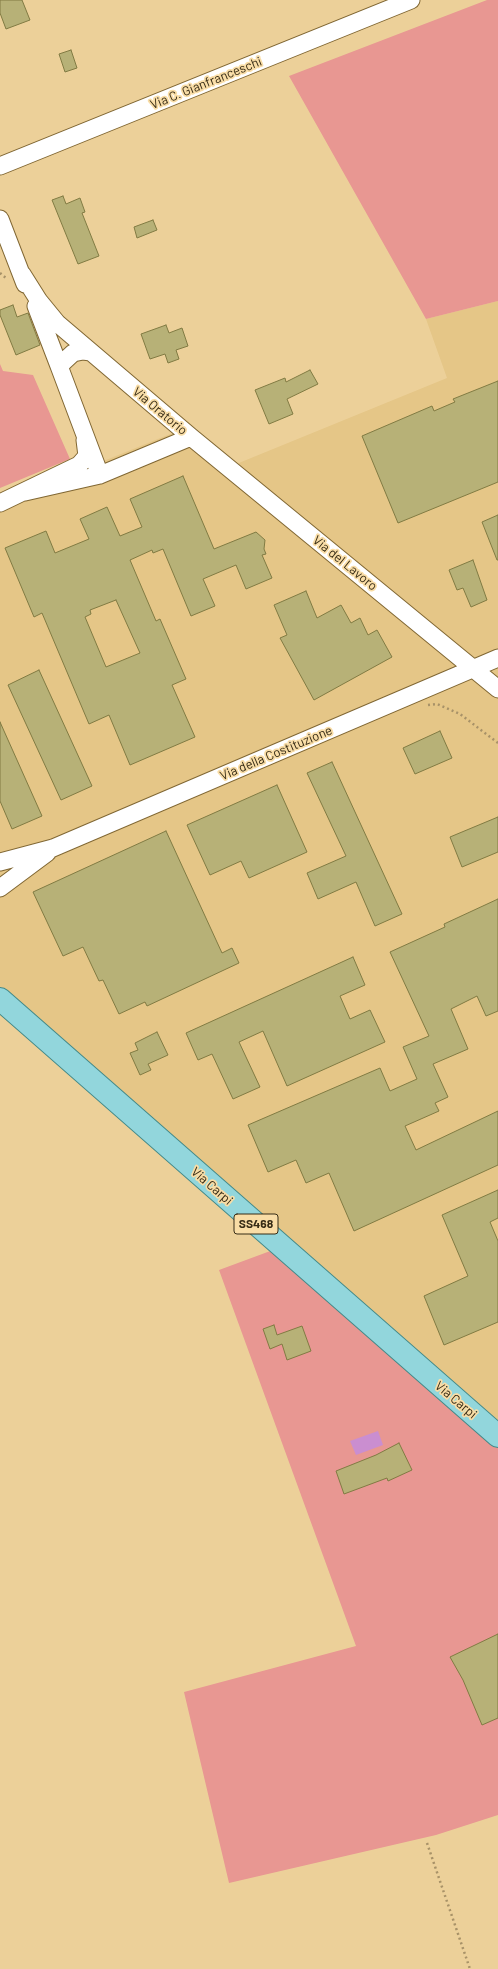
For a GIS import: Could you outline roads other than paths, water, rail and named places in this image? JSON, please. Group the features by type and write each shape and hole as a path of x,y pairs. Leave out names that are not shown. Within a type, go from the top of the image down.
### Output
{"main road":[{"name":"Via Carpi","path":"0,999 498,1436"}],"street":[{"name":"Via C. Gianfranceschi","path":"0,166 411,0"},
{"name":"Via Oratorio","path":"0,219 22,274 42,318 100,475"},
{"name":"Via Oratorio","path":"22,274 39,301 57,323 191,437 100,475 25,492"},
{"path":"59,366 73,353 82,351 91,352"},
{"name":"Via Oratorio","path":"0,503 79,465 87,456 85,436"},
{"name":"Via del Lavoro","path":"191,437 498,689"},
{"name":"Via della Costituzione","path":"0,862 53,848 498,658"},
{"name":"Via della Costituzione","path":"0,888 53,848"}]}
